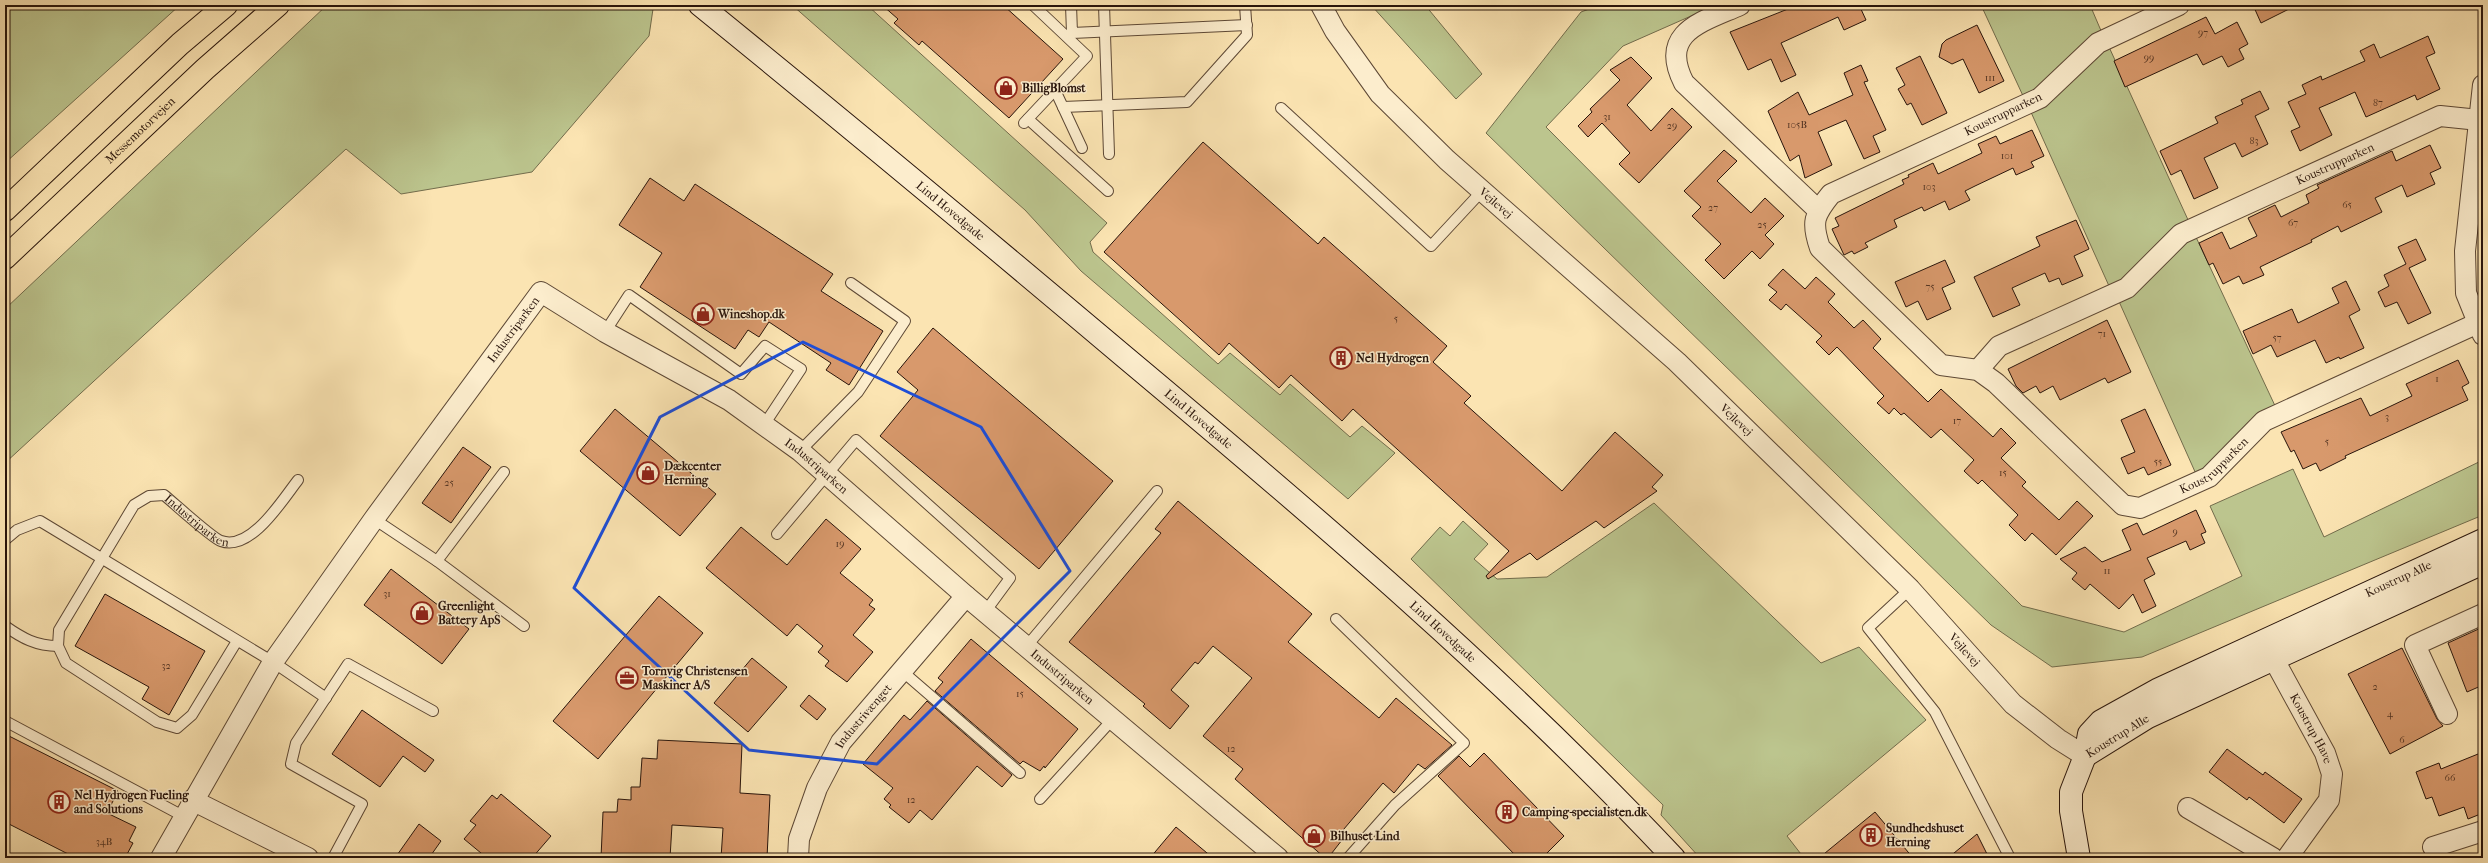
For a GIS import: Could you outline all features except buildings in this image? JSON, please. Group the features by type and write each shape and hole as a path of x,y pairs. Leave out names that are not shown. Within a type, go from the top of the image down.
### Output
{"highway":[{"path":"5,210 180,44 226,5"},
{"name":"Messemotorvejen","path":"5,258 205,69 278,5"}],"main road":[{"name":"Lind Hovedgade","path":"700,5 841,119 1311,512 1516,697 1619,800 1674,858"},
{"name":"Koustrup Alle","path":"2268,649 2483,540"},
{"name":"Koustrup Alle","path":"2085,756 2089,734 2101,721 2157,690 2268,649 2483,563"},
{"path":"2079,858 2071,811 2071,792 2085,756"}],"street":[{"name":"Vejlevej","path":"1321,5 1335,31 1380,94 1447,160 1677,362 1910,589 2013,704 2058,739 2085,756"},
{"path":"1740,5 1692,27 1682,38 1675,51 1676,67 1684,83 1818,210"},
{"name":"Koustrupparken","path":"2179,5 2098,43 2040,98 1832,194 1818,210 1813,228 1820,248 1941,365 1978,370 1996,382 2123,505 2140,508 2210,477 2264,421 2480,329 2466,293 2465,252 2483,85"},
{"name":"Koustrupparken","path":"1978,370 1998,346 2128,288 2181,234 2440,116 2479,120"},
{"name":"Industriparken","path":"161,858 188,808 273,662 374,519 541,292 605,332 729,400 800,451 966,596 1278,858"},
{"name":"Industrivænget","path":"798,858 799,839 817,788 841,742 966,596"},
{"path":"2447,714 2415,645 2483,614"},
{"name":"Koustrup Have","path":"2268,649 2325,754 2332,774 2329,800 2287,858"},
{"path":"188,808 308,858"},
{"path":"2188,808 2273,858"},
{"path":"2433,847 2483,831"}],"lane":[{"path":"1033,5 1070,35 1087,56 1026,121 1108,191"},
{"path":"1070,35 1071,5"},
{"path":"1104,5 1109,154"},
{"path":"1062,107 1186,102 1247,35 1245,5"},
{"path":"1070,35 1247,25"},
{"path":"1055,90 1082,148"},
{"path":"1280,108 1431,246 1482,191"},
{"path":"800,451 858,392 905,320 851,283"},
{"path":"605,332 629,296 741,374 765,346 801,369 764,425"},
{"path":"778,534 826,474 856,440 1010,578 985,612"},
{"path":"437,562 504,472"},
{"name":"Industriparken","path":"58,646 59,630 134,505 150,496 164,495 221,542 240,542 258,530 298,480"},
{"path":"1026,647 1157,491"},
{"path":"374,519 437,562 524,626"},
{"path":"5,540 17,530 40,521 273,662 326,698"},
{"path":"1910,589 1868,628 1935,712 2010,858"},
{"path":"1336,619 1464,743 1395,804 1348,858"},
{"path":"5,626 25,640 44,646 58,646 66,663 156,722 177,728 192,715 237,641"},
{"path":"333,858 362,804 291,764 296,743 348,664 433,711"},
{"path":"902,671 1020,773"},
{"path":"1040,799 1112,720"},
{"path":"5,721 188,808"}],"highlighted area":[{"path":"803,342 981,427 1070,571 877,764 749,750 574,588 660,417"}],"green space":[{"path":"5,5 180,5 5,163"},
{"path":"327,5 649,5 653,9 649,36 532,172 401,194 346,149 5,463 5,309"},
{"path":"792,5 867,5 1107,223 1090,242 1093,252 1218,364 1230,353 1280,395 1290,384 1350,437 1362,426 1395,453 1348,499 1081,271 1025,210"},
{"path":"1371,5 1425,5 1482,74 1456,99"},
{"path":"1600,5 1716,5 1623,46 1546,127 2022,606 2124,632 2242,576 2210,506 2293,469 2324,537 2483,460 2483,515 2142,657 2052,667 1991,625 1486,133 1581,12"},
{"path":"1981,5 2090,5 2102,33 2024,98"},
{"path":"2109,47 2189,222 2121,280 2109,286 2030,110"},
{"path":"2195,235 2277,410 2204,470 2196,474 2117,297"},
{"path":"1654,503 1821,663 1859,647 1926,720 1787,836 1804,858 1700,858 1661,815 1663,805 1411,559 1440,527 1450,536 1463,521 1488,544 1474,559 1497,579 1547,577"}],"place":[{"name":"BilligBlomst","path":"1006,88"},
{"name":"Wineshop.dk","path":"703,314"},
{"name":"Nel Hydrogen","path":"1341,358"},
{"name":"Dækcenter Herning","path":"648,473"},
{"name":"Greenlight Battery ApS","path":"422,613"},
{"name":"Tornvig Christensen Maskiner A/S","path":"627,678"},
{"name":"Nel Hydrogen Fueling and Solutions","path":"59,802"},
{"name":"Camping-specialisten.dk","path":"1507,812"},
{"name":"Sundhedshuset Herning","path":"1871,835"},
{"name":"Bilhuset Lind","path":"1314,836"}]}
